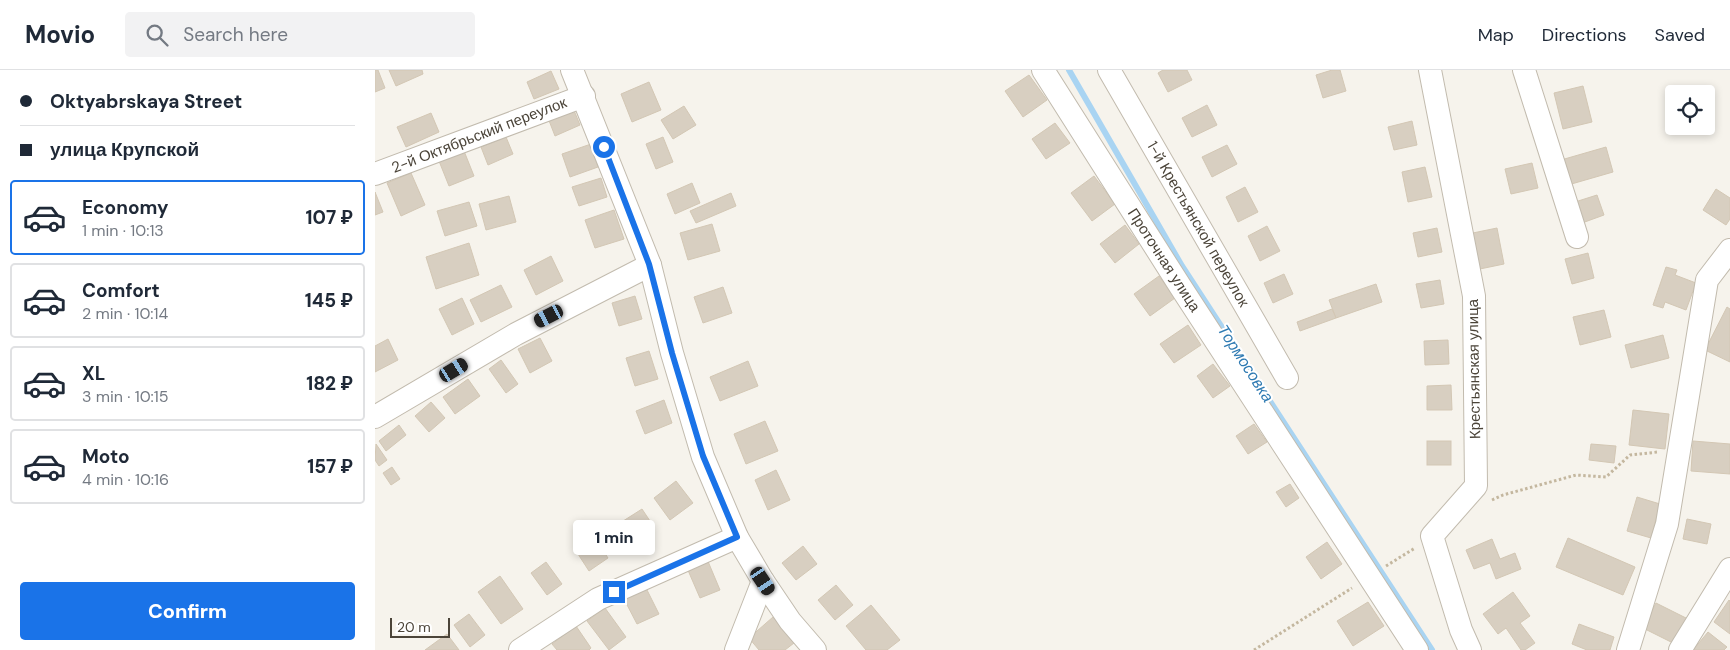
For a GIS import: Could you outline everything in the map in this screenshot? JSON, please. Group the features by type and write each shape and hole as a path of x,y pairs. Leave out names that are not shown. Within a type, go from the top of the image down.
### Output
{"street":[{"path":"572,70 584,96 649,264 672,353 703,456 737,537 790,621 815,650"},
{"name":"Проточная улица","path":"1043,70 1417,650"},
{"name":"1-й Крестьянской переулок","path":"1109,70 1287,378"},
{"name":"Крестьянская улица","path":"1430,70 1474,296 1476,486 1432,536"},
{"path":"1524,70 1577,237"},
{"name":"2-й Октябрьский переулок","path":"375,174 584,96"},
{"path":"1629,650 1667,524 1707,280 1730,250"},
{"path":"375,416 516,334 649,264"},
{"path":"1432,536 1461,630 1470,650"},
{"path":"520,650 598,599 737,537"},
{"path":"1681,650 1730,569"},
{"path":"736,650 763,581"}],"path":[{"path":"1487,502 1503,495 1576,475 1606,477 1630,455 1679,450"},
{"path":"1254,650 1432,536"}],"building":[{"path":"375,70 378,70 385,88 375,92"},
{"path":"389,70 422,70 423,74 396,86"},
{"path":"1163,70 1187,70 1192,80 1168,92 1158,73"},
{"path":"1332,70 1340,70 1346,91 1323,98 1316,75"},
{"path":"551,71 559,89 534,99 527,82"},
{"path":"1029,75 1047,100 1023,117 1005,91"},
{"path":"649,82 661,110 632,122 621,94"},
{"path":"1583,86 1592,122 1563,129 1554,93"},
{"path":"1207,105 1217,125 1192,137 1182,118"},
{"path":"684,106 696,125 673,139 661,120"},
{"path":"573,108 580,125 555,136 548,118"},
{"path":"431,113 439,132 406,147 397,127"},
{"path":"1412,121 1417,145 1394,150 1388,127"},
{"path":"1055,123 1070,143 1046,159 1032,139"},
{"path":"506,137 513,154 488,165 481,147"},
{"path":"663,137 673,162 656,169 646,144"},
{"path":"591,144 598,167 570,177 562,154"},
{"path":"1227,145 1237,164 1212,177 1202,157"},
{"path":"1606,147 1613,172 1568,185 1561,160"},
{"path":"464,151 474,176 449,186 439,161"},
{"path":"1532,163 1538,188 1511,194 1505,169"},
{"path":"1425,167 1432,197 1408,202 1402,172"},
{"path":"411,173 425,205 401,216 387,183"},
{"path":"1094,176 1115,204 1092,221 1071,193"},
{"path":"601,178 607,197 579,206 572,187"},
{"path":"692,183 700,203 675,214 667,194"},
{"path":"1245,187 1258,212 1238,222 1226,197"},
{"path":"1716,189 1730,198 1730,219 1726,225 1703,210"},
{"path":"375,192 383,212 375,215"},
{"path":"731,193 736,206 696,223 690,211"},
{"path":"1597,195 1604,215 1582,223 1575,202"},
{"path":"509,196 516,222 486,230 479,204"},
{"path":"469,202 477,226 445,236 437,211"},
{"path":"614,210 624,239 595,248 585,220"},
{"path":"712,224 720,251 688,260 680,233"},
{"path":"1125,225 1139,244 1115,263 1100,244"},
{"path":"1267,226 1280,251 1260,261 1248,236"},
{"path":"1437,228 1442,252 1418,257 1413,233"},
{"path":"1497,228 1504,264 1475,270 1468,234"},
{"path":"469,243 479,275 436,289 426,257"},
{"path":"1588,253 1594,278 1572,284 1565,259"},
{"path":"551,256 563,281 536,295 524,270"},
{"path":"1666,267 1677,270 1675,275 1696,283 1686,310 1665,302 1663,308 1653,305"},
{"path":"1284,274 1293,294 1273,303 1264,283"},
{"path":"1159,276 1175,298 1150,316 1134,294"},
{"path":"1440,280 1444,304 1421,308 1416,284"},
{"path":"1376,284 1382,302 1336,318 1329,300"},
{"path":"501,285 512,307 481,322 470,300"},
{"path":"723,287 732,313 703,323 694,297"},
{"path":"635,296 642,319 619,326 612,303"},
{"path":"462,298 474,324 452,335 439,309"},
{"path":"1727,307 1730,309 1730,362 1705,350"},
{"path":"1332,309 1336,318 1300,331 1297,322"},
{"path":"1604,310 1611,337 1580,345 1573,317"},
{"path":"1188,325 1201,345 1174,363 1160,344"},
{"path":"1663,335 1669,358 1631,368 1625,345"},
{"path":"540,338 552,361 530,373 518,349"},
{"path":"388,339 398,360 375,372 375,346"},
{"path":"1448,340 1449,364 1425,365 1424,341"},
{"path":"649,351 658,379 635,386 626,358"},
{"path":"501,360 518,384 506,393 489,369"},
{"path":"748,361 758,386 720,401 710,377"},
{"path":"1213,364 1230,386 1213,398 1197,376"},
{"path":"468,379 480,396 455,414 443,397"},
{"path":"1451,385 1452,410 1427,410 1427,386"},
{"path":"664,400 672,423 645,434 636,411"},
{"path":"431,402 445,418 429,432 415,416"},
{"path":"1633,410 1669,414 1665,449 1629,445"},
{"path":"765,421 778,451 746,464 734,434"},
{"path":"1254,424 1267,442 1248,454 1236,436"},
{"path":"399,425 406,435 386,451 379,441"},
{"path":"1427,441 1451,441 1451,465 1427,465"},
{"path":"1693,441 1730,444 1730,474 1691,471"},
{"path":"376,444 387,460 379,466 375,460"},
{"path":"1591,444 1616,446 1614,463 1589,460"},
{"path":"392,467 400,479 391,485 383,473"},
{"path":"776,470 790,500 768,510 755,480"},
{"path":"676,481 693,503 670,520 654,498"},
{"path":"1290,484 1299,498 1286,507 1276,492"},
{"path":"1637,497 1660,504 1651,538 1627,531"},
{"path":"642,509 654,527 633,542 620,523"},
{"path":"1687,519 1711,524 1707,544 1683,539"},
{"path":"1568,538 1635,567 1623,595 1556,567"},
{"path":"1492,539 1500,559 1515,553 1521,569 1496,579 1490,563 1474,569 1466,550"},
{"path":"597,541 608,558 589,571 578,554"},
{"path":"1327,542 1342,564 1321,579 1306,557"},
{"path":"803,546 817,564 796,580 782,563"},
{"path":"707,559 720,590 700,598 687,568"},
{"path":"546,562 562,584 547,595 531,573"},
{"path":"500,576 523,609 501,624 478,592"},
{"path":"836,585 853,605 835,620 818,600"},
{"path":"646,588 659,614 637,624 624,599"},
{"path":"1513,592 1530,616 1520,623 1535,643 1525,650 1521,650 1506,628 1498,634 1483,614"},
{"path":"1730,601 1730,634 1714,622"},
{"path":"1368,602 1384,626 1353,646 1337,621"},
{"path":"1656,603 1688,619 1675,644 1643,628"},
{"path":"871,605 900,640 887,650 866,650 846,626"},
{"path":"605,608 626,637 609,650 587,621"},
{"path":"469,614 485,635 470,647 454,625"},
{"path":"773,617 794,643 785,650 759,650 749,638"},
{"path":"1579,624 1614,637 1610,650 1587,650 1572,644"},
{"path":"576,626 591,648 589,650 557,650 552,644"},
{"path":"1708,632 1727,647 1724,650 1693,650"},
{"path":"447,634 459,650 425,650"}],"waterway":[{"name":"Тормосовка","path":"1069,70 1182,266 1432,650"}],"route":[{"path":"604,147 649,264 672,353 703,456 737,537 697,553 614,592"}]}
